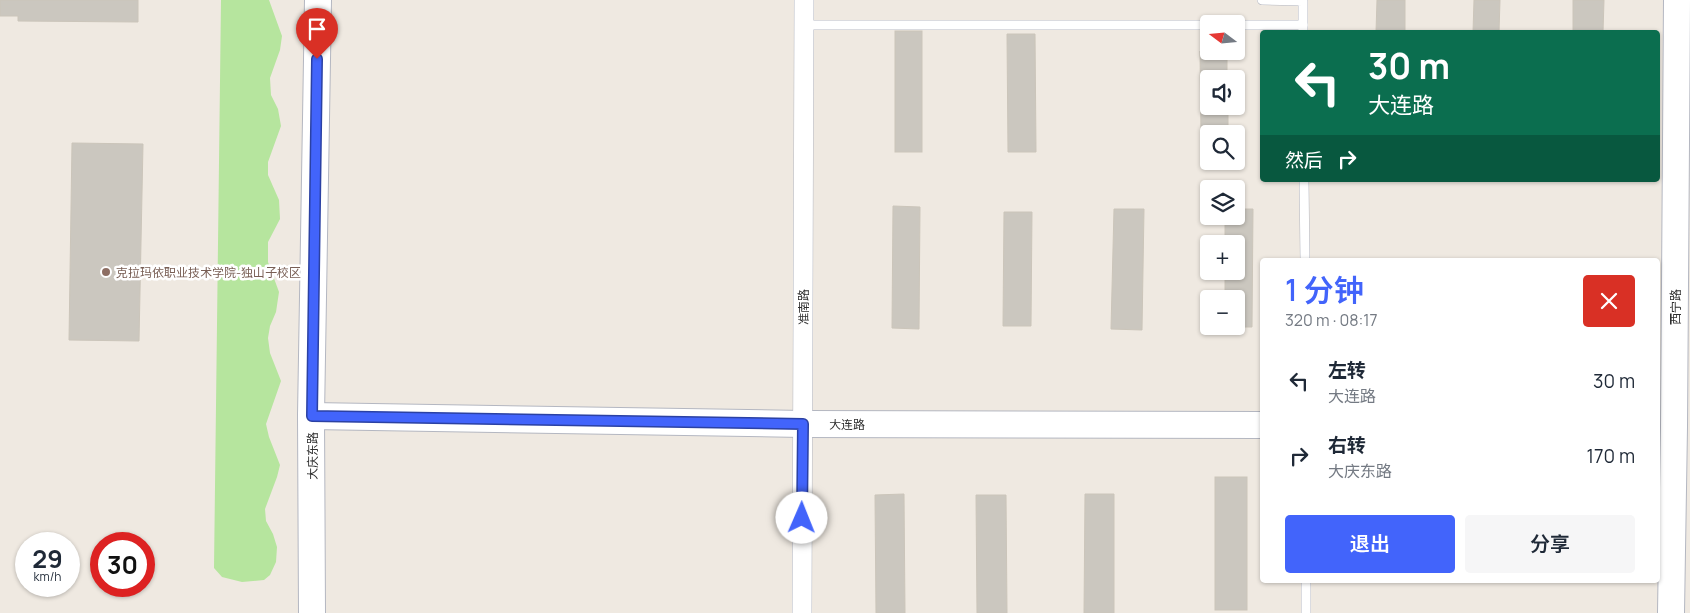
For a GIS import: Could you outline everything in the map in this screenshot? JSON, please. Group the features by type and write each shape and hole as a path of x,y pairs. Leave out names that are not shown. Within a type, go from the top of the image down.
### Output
{"street":[{"name":"大庆东路","path":"312,613 312,416 318,0"},
{"name":"准南路","path":"802,613 804,0"},
{"name":"西宁路","path":"1671,613 1677,0"},
{"name":"大连路","path":"312,416 803,424 1260,425"}],"lane":[{"path":"1245,26 1303,29 1303,1 1262,0"},
{"path":"804,25 1200,25"},
{"path":"1304,182 1305,258"},
{"path":"1306,583 1306,613"}],"green space":[{"path":"221,0 269,0 282,36 280,50 270,78 271,95 278,109 281,126 268,162 268,175 279,200 280,219 268,242 268,262 279,292 276,312 270,326 268,338 270,353 281,381 266,424 280,465 265,509 266,521 277,547 276,562 270,575 264,580 242,582 222,577 214,568"}],"building":[{"path":"0,0 138,0 138,22 18,21 18,16 0,16"},
{"path":"1377,0 1405,0 1405,30 1376,30"},
{"path":"1474,0 1500,0 1499,30 1473,30"},
{"path":"1573,0 1604,0 1603,30 1573,30"},
{"path":"895,31 922,31 922,152 895,152"},
{"path":"1007,34 1035,34 1036,152 1008,152"},
{"path":"1200,60 1227,60 1227,70 1200,70"},
{"path":"1201,115 1228,115 1228,125 1201,125"},
{"path":"72,143 143,144 139,341 69,340"},
{"path":"893,206 920,207 919,329 892,328"},
{"path":"1114,209 1144,209 1142,330 1111,329"},
{"path":"1245,209 1253,209 1252,327 1245,327 1245,290 1225,290 1225,280 1245,280 1245,235 1225,235 1225,225 1245,225"},
{"path":"1004,212 1032,212 1031,326 1003,326"},
{"path":"1215,477 1247,477 1247,610 1215,610"},
{"path":"904,494 905,613 876,613 875,495"},
{"path":"1085,494 1114,494 1114,613 1084,613"},
{"path":"976,495 1006,495 1007,613 977,613"}],"place":[{"name":"克拉玛依职业技术学院-独山子校区","path":"106,272"}],"route":[{"path":"317,59 312,416 803,424 802,518"}]}
